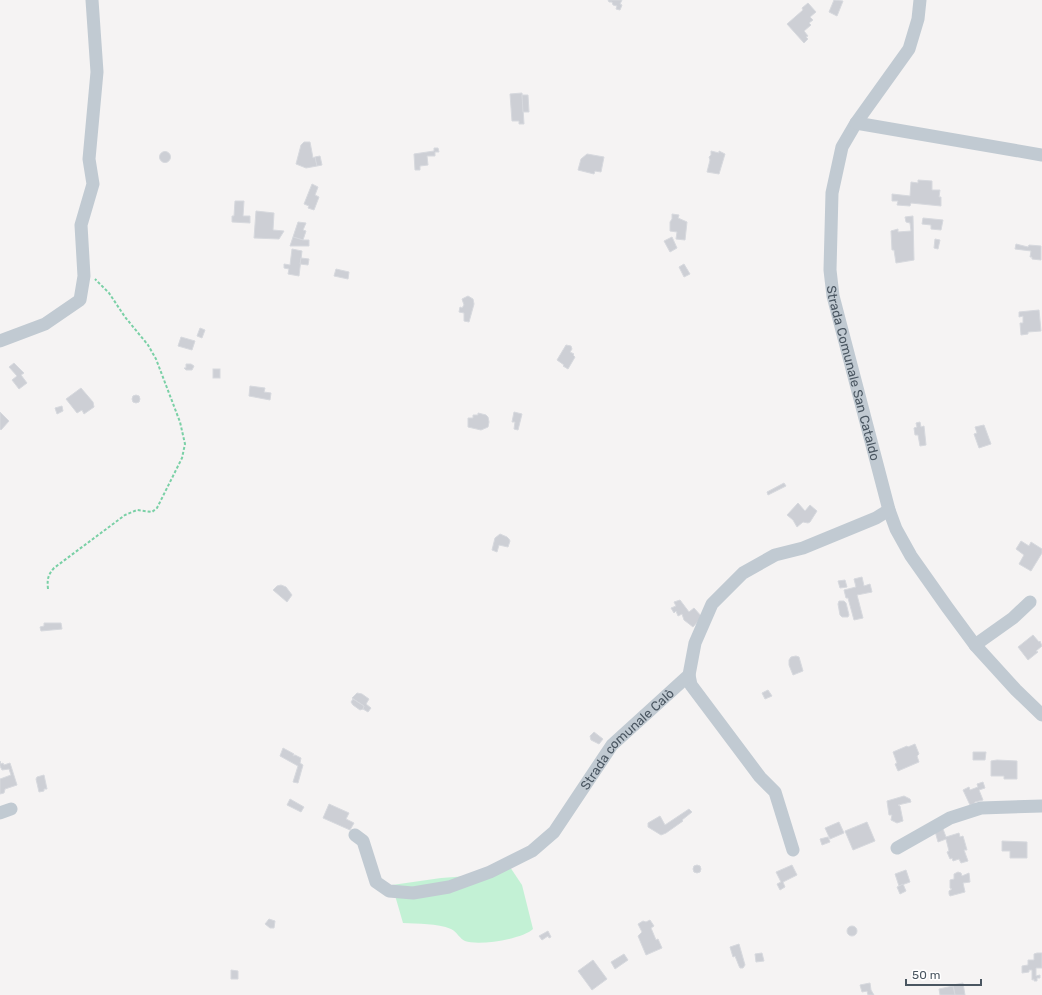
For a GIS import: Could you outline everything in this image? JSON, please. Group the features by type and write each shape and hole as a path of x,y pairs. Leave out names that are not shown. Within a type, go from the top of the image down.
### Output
{"street":[{"path":"0,341 45,324 80,300 84,276 81,225 93,184 89,159 97,72 92,0"},
{"name":"Strada Comunale San Cataldo","path":"920,0 918,18 910,49 856,124 842,147 832,193 830,270 833,296 889,510 896,529 911,556 975,645 1016,690 1042,715"},
{"path":"856,124 1042,155"},
{"path":"792,850 775,792 760,777 691,686 689,675 696,643 712,604 742,573 775,555 803,548 876,518 889,510"},
{"path":"975,645 1013,618 1030,602"},
{"name":"Strada comunale Calò","path":"354,835 363,841 376,882 389,891 413,893 449,887 490,872 532,851 554,832 612,745 689,675"},
{"path":"897,848 950,818 981,808 1042,806"}],"path":[{"path":"48,589 47,581 49,574 54,568 125,514 137,510 152,512 157,508 182,458 185,444 180,422 167,386 156,359 148,345 125,317 109,293 95,278 84,276"}],"green space":[{"path":"506,861 522,885 533,929 528,933 511,939 480,943 465,941 453,930 446,927 427,924 403,923 392,885 468,876"}],"building":[{"path":"608,0 622,0 620,10 616,9 617,6 613,5 612,2 609,2"},
{"path":"834,0 843,1 837,16 829,12"},
{"path":"808,3 816,12 810,17 813,20 809,23 811,25 804,31 808,36 806,37 808,39 804,43 787,24 803,10 802,8"},
{"path":"522,93 524,124 519,124 519,121 512,121 510,94"},
{"path":"522,95 528,95 529,112 523,112"},
{"path":"304,142 310,142 313,158 315,157 317,166 306,168 296,164 301,145"},
{"path":"434,148 438,148 439,152 435,152 435,156 427,156 428,165 420,166 420,170 415,170 414,154 434,151"},
{"path":"165,151 169,153 171,157 169,161 165,163 161,161 159,157 161,153"},
{"path":"711,151 719,153 719,151 725,154 719,174 707,172"},
{"path":"587,154 604,157 601,172 595,171 594,174 578,170 581,159"},
{"path":"320,156 322,165 317,166 315,157"},
{"path":"918,180 932,181 932,190 940,190 939,197 941,197 941,206 911,203 910,206 897,205 898,201 892,201 892,194 910,196 911,182 918,183"},
{"path":"312,184 318,187 315,195 319,197 314,210 308,208 309,206 304,204"},
{"path":"235,201 244,201 243,216 250,216 250,223 232,222"},
{"path":"256,211 274,213 273,230 284,231 279,239 254,238"},
{"path":"672,214 679,215 678,218 687,222 685,240 676,239 677,232 670,231"},
{"path":"913,216 914,260 896,263 894,250 892,250 891,231 898,229 898,232 911,231 910,223 906,222 905,217"},
{"path":"923,218 943,220 941,230 931,229 931,225 922,224"},
{"path":"298,222 306,223 303,230 306,231 303,240 293,237"},
{"path":"293,237 309,240 309,246 290,246"},
{"path":"672,237 677,248 670,252 664,241"},
{"path":"935,239 940,240 938,249 934,248"},
{"path":"1016,244 1028,247 1029,245 1041,246 1041,260 1032,259 1032,257 1030,257 1031,251 1015,249"},
{"path":"292,249 302,251 299,276 288,274 289,269 284,268 284,264 290,265"},
{"path":"301,258 309,259 308,265 300,264"},
{"path":"684,264 690,274 684,277 679,267"},
{"path":"336,269 349,272 348,279 334,276"},
{"path":"468,296 473,299 474,304 469,322 464,321 464,313 459,312 460,307 462,308 464,305 462,299"},
{"path":"1039,310 1041,331 1028,332 1028,334 1021,335 1020,323 1023,323 1023,316 1019,317 1019,312"},
{"path":"200,328 205,330 202,338 197,336"},
{"path":"181,337 195,341 192,350 178,346"},
{"path":"566,345 571,346 572,349 570,352 574,354 573,355 575,357 568,369 557,360"},
{"path":"14,363 24,373 21,375 27,383 19,389 12,380 17,376 9,367"},
{"path":"186,364 191,364 194,366 192,370 186,370 184,368 186,368"},
{"path":"213,369 220,369 220,378 213,378"},
{"path":"250,386 265,388 264,392 271,393 270,400 249,396"},
{"path":"81,388 93,402 94,407 84,414 82,410 77,413 66,399"},
{"path":"136,395 139,396 139,402 136,403 133,402 132,399 133,396"},
{"path":"62,406 63,411 57,414 55,408"},
{"path":"0,412 9,421 1,430 0,429"},
{"path":"514,412 522,414 518,430 514,429 515,422 512,422"},
{"path":"478,413 486,415 489,422 488,427 481,430 468,427 468,418 473,418 473,415 478,415"},
{"path":"920,422 921,427 924,426 926,445 920,446 918,435 915,435 914,428 917,427 916,423"},
{"path":"984,425 991,444 979,448 974,434 977,433 975,427"},
{"path":"784,483 786,486 768,495 767,492"},
{"path":"798,503 805,511 810,505 817,511 810,522 803,522 797,527 793,520 787,515"},
{"path":"500,534 507,537 510,541 508,547 499,545 497,552 492,550 495,538"},
{"path":"1021,541 1029,546 1031,542 1042,549 1042,553 1031,571 1019,564 1024,555 1016,549"},
{"path":"862,577 864,586 870,584 872,592 857,595 863,618 854,620 848,598 846,598 844,590 856,587 854,579"},
{"path":"845,580 847,587 840,588 838,581"},
{"path":"281,585 286,587 292,595 287,602 273,590 277,586"},
{"path":"680,600 689,612 694,608 702,617 693,627 684,620 682,614 678,616 676,611 674,613 671,608 676,606 674,602"},
{"path":"839,601 844,601 846,603 849,615 848,617 842,617 840,615 838,604"},
{"path":"44,623 61,623 62,629 41,631 40,627 44,626"},
{"path":"1033,635 1039,642 1040,641 1042,646 1036,651 1038,652 1028,660 1018,647"},
{"path":"791,657 799,657 803,671 793,675 789,665 789,660"},
{"path":"768,690 772,696 765,699 762,693"},
{"path":"357,693 362,694 369,699 366,704 371,708 368,712 363,709 364,706 352,698"},
{"path":"353,699 364,706 363,709 360,710 353,705 351,702"},
{"path":"594,732 603,739 599,744 591,740 590,736"},
{"path":"915,744 919,754 917,756 919,762 898,771 893,752"},
{"path":"283,748 294,754 293,756 295,755 301,758 300,763 303,765 298,783 293,782 298,766 280,756"},
{"path":"973,752 986,752 985,760 973,760"},
{"path":"0,761 1,764 3,763 4,765 10,763 17,785 5,789 4,793 0,794 0,779 11,775 9,769 2,770"},
{"path":"991,761 1017,761 1017,779 1004,779 1004,776 991,776"},
{"path":"44,775 47,789 39,792 36,779 37,777"},
{"path":"983,782 985,788 979,790 983,800 970,805 963,790 969,787 970,790 978,787 977,784"},
{"path":"904,796 910,799 911,802 898,805 900,806 903,821 897,823 891,820 892,815 889,815 887,801"},
{"path":"290,799 304,807 301,812 287,805"},
{"path":"329,804 349,813 346,819 354,823 350,830 323,818"},
{"path":"689,809 692,812 682,820 683,821 666,833 661,835 648,827 648,823 660,816 665,825"},
{"path":"839,822 844,833 830,839 825,828"},
{"path":"867,822 875,841 853,850 845,831"},
{"path":"943,829 946,837 959,833 960,837 963,836 967,850 964,850 968,861 961,863 959,859 953,861 952,858 950,859 947,852 949,851 946,839 938,842 935,831"},
{"path":"828,837 830,842 822,845 820,839"},
{"path":"1002,841 1027,842 1027,858 1010,858 1010,851 1002,851"},
{"path":"697,865 700,866 700,872 697,873 694,872 693,869 694,866"},
{"path":"792,865 797,875 783,882 785,887 780,890 777,884 781,882 776,872"},
{"path":"906,870 910,882 899,886 895,874"},
{"path":"958,872 961,873 962,876 969,873 970,882 963,883 965,892 950,896 949,891 952,889 950,888 950,880 954,879 954,874"},
{"path":"903,884 906,891 900,894 897,887"},
{"path":"269,919 275,921 274,928 270,928 265,924"},
{"path":"650,920 654,926 651,928 656,940 658,939 662,948 646,955 638,936 642,932 638,924 643,921 646,922"},
{"path":"852,926 857,931 852,936 847,931"},
{"path":"548,931 551,937 549,938 548,936 542,940 539,936"},
{"path":"739,944 745,965 743,968 740,968 735,956 733,957 730,947"},
{"path":"762,953 764,961 756,962 755,954"},
{"path":"1042,953 1042,968 1036,968 1036,976 1040,975 1040,978 1037,978 1037,981 1034,981 1034,979 1032,980 1032,970 1022,973 1022,966 1028,965 1028,960 1034,960 1034,954"},
{"path":"624,954 628,960 615,969 611,962"},
{"path":"593,960 607,979 592,990 578,971"},
{"path":"231,970 238,971 238,979 231,979"},
{"path":"870,983 871,990 874,995 868,995 867,991 862,992 860,985"},
{"path":"963,983 965,995 955,995 953,985"},
{"path":"953,986 955,995 940,995 939,989"}]}
